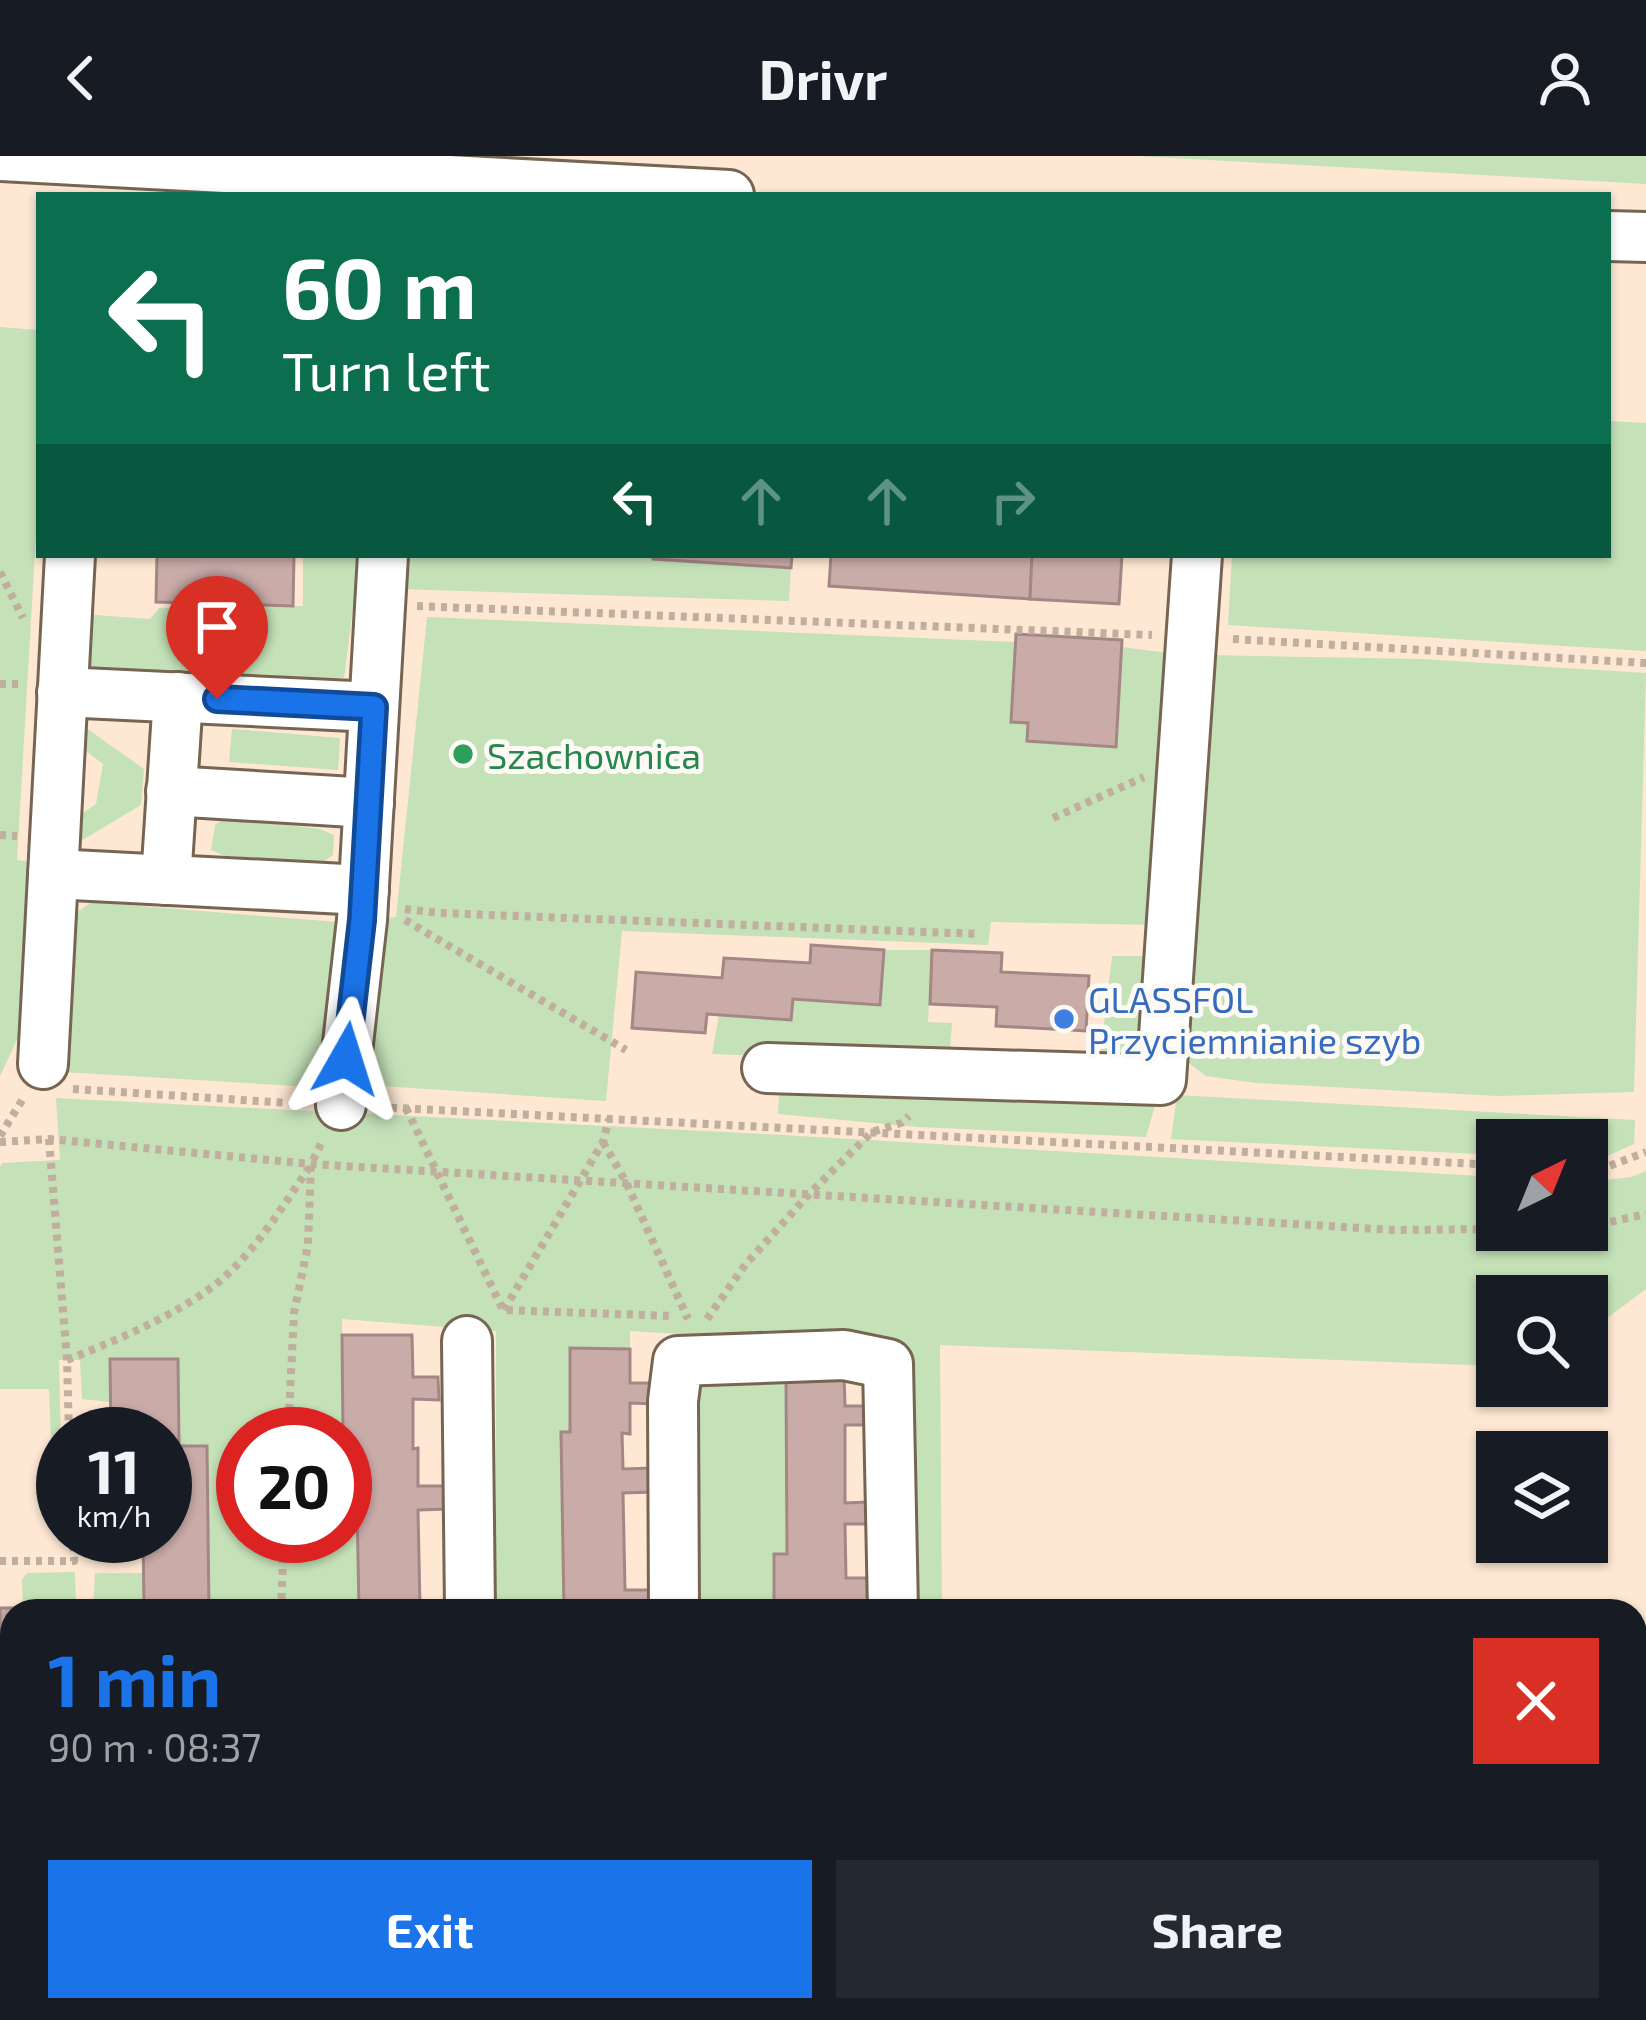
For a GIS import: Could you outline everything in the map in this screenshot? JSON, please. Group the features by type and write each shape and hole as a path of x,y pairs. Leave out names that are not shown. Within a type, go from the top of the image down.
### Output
{"street":[{"path":"1,156 94,178 621,192"},
{"path":"1611,236 1646,237"},
{"path":"53,1076 53,874 70,558"},
{"path":"341,1105 363,897 382,558"},
{"path":"767,1067 1161,1080 1197,558"},
{"path":"62,692 374,707"},
{"path":"166,880 178,697"},
{"path":"171,791 369,803"},
{"path":"53,874 363,897"},
{"path":"467,1347 470,1599"},
{"path":"675,1599 688,1355 844,1355 888,1364 892,1599"}],"path":[{"path":"380,604 1192,637 1646,663"},
{"path":"1053,818 1184,760"},
{"path":"363,897 439,914 980,934"},
{"path":"363,897 626,1050"},
{"path":"688,1355 745,1265 810,1193 872,1132 901,1123 956,1074"},
{"path":"53,1076 341,1105 1476,1165"},
{"path":"67,1360 145,1328 217,1283 279,1211 311,1164 341,1105"},
{"path":"406,1108 503,1310"},
{"path":"467,1347 503,1310 603,1142 609,1118"},
{"path":"49,1139 68,1407"},
{"path":"0,1142 49,1139 311,1164 1393,1230 1476,1229"},
{"path":"603,1142 626,1182 688,1355"},
{"path":"1608,1166 1646,1152"},
{"path":"290,1407 294,1313 308,1245 311,1164"},
{"path":"1608,1222 1646,1214"},
{"path":"503,1310 688,1355"},
{"path":"0,1561 36,1561"},
{"path":"281,1599 283,1563"}],"green space":[{"path":"1137,156 1646,156 1646,184"},
{"path":"0,327 36,330 36,535 17,860 36,862 30,1012 0,1076"},
{"path":"1611,421 1646,423 1646,651 1228,625 1232,558 1611,558"},
{"path":"303,558 360,558 344,678 95,674 79,661 82,614 150,619 159,608 303,606"},
{"path":"399,558 654,558 791,568 789,601 397,589"},
{"path":"427,617 1015,642 1016,634 1122,640 1122,647 1176,654 1163,925 991,922 988,945 622,931 606,1101 382,1086 370,1057 375,919 396,917"},
{"path":"1206,655 1422,659 1646,673 1634,1092 1497,1096 1256,1083 1206,1076 1182,1058"},
{"path":"79,723 144,769 141,805 69,848 70,822 96,804 103,764 74,742"},
{"path":"232,729 340,738 338,770 229,762"},
{"path":"225,818 320,829 334,835 333,855 323,862 225,856 211,850 215,825"},
{"path":"91,902 349,923 331,1088 63,1072 67,920"},
{"path":"884,950 932,950 928,1022 952,1023 949,1063 712,1054 719,1015 790,1020 793,999 880,1005"},
{"path":"1112,956 1156,956 1141,1056 1099,1067"},
{"path":"780,1077 1157,1099 1146,1137 918,1127 778,1114"},
{"path":"1177,1095 1635,1120 1634,1144 1608,1156 1608,1119 1476,1119 1476,1154 1171,1139"},
{"path":"56,1098 1476,1176 1476,1251 1608,1251 1608,1180 1646,1171 1646,1289 1608,1317 1608,1275 1476,1275 1476,1365 940,1345 942,1599 915,1599 905,1348 630,1331 630,1349 570,1349 570,1432 561,1433 564,1599 496,1599 496,1331 342,1319 343,1407 216,1407 216,1563 358,1563 359,1599 209,1599 207,1447 192,1446 192,1407 149,1407 111,1359 110,1402 82,1399 80,1360 59,1360 60,1407 50,1407 49,1389 0,1389 2,1163 60,1160"},
{"path":"730,1373 786,1375 787,1554 774,1555 774,1599 691,1599 694,1387"},
{"path":"75,1572 76,1599 23,1599 22,1580 27,1573"},
{"path":"95,1573 144,1573 144,1599 93,1599"}],"building":[{"path":"157,558 294,558 293,606 156,602"},
{"path":"653,558 792,558 791,568"},
{"path":"831,558 1032,558 1030,599 829,586"},
{"path":"1032,558 1122,558 1119,604 1030,599"},
{"path":"1016,634 1122,640 1116,747 1027,741 1028,723 1011,722"},
{"path":"811,945 884,950 880,1005 793,999 791,1020 707,1014 705,1033 632,1028 636,972 722,978 724,958 810,963"},
{"path":"932,950 1002,953 1001,972 1089,976 1086,1031 996,1026 997,1007 930,1004"},
{"path":"342,1335 412,1335 413,1377 438,1377 439,1400 413,1399 418,1486 448,1486 448,1509 418,1510 420,1599 359,1599 358,1563 372,1563 372,1407 343,1407"},
{"path":"570,1348 630,1349 630,1383 654,1383 654,1404 630,1403 630,1434 622,1433 623,1469 653,1468 653,1492 623,1493 625,1590 655,1590 655,1599 564,1599 561,1432 570,1432"},
{"path":"110,1359 178,1359 179,1407 111,1407"},
{"path":"786,1375 844,1375 845,1406 870,1406 870,1425 845,1425 845,1503 867,1502 867,1524 845,1524 846,1578 876,1578 876,1599 774,1599 774,1554 787,1554"},
{"path":"192,1446 207,1446 209,1599 144,1599 143,1563 192,1563"}],"place":[{"name":"Szachownica","path":"463,754"},
{"name":"GLASSFOL Przyciemnianie szyb","path":"1064,1019"}],"route":[{"path":"217,699 374,707 362,920 346,1059"}]}
